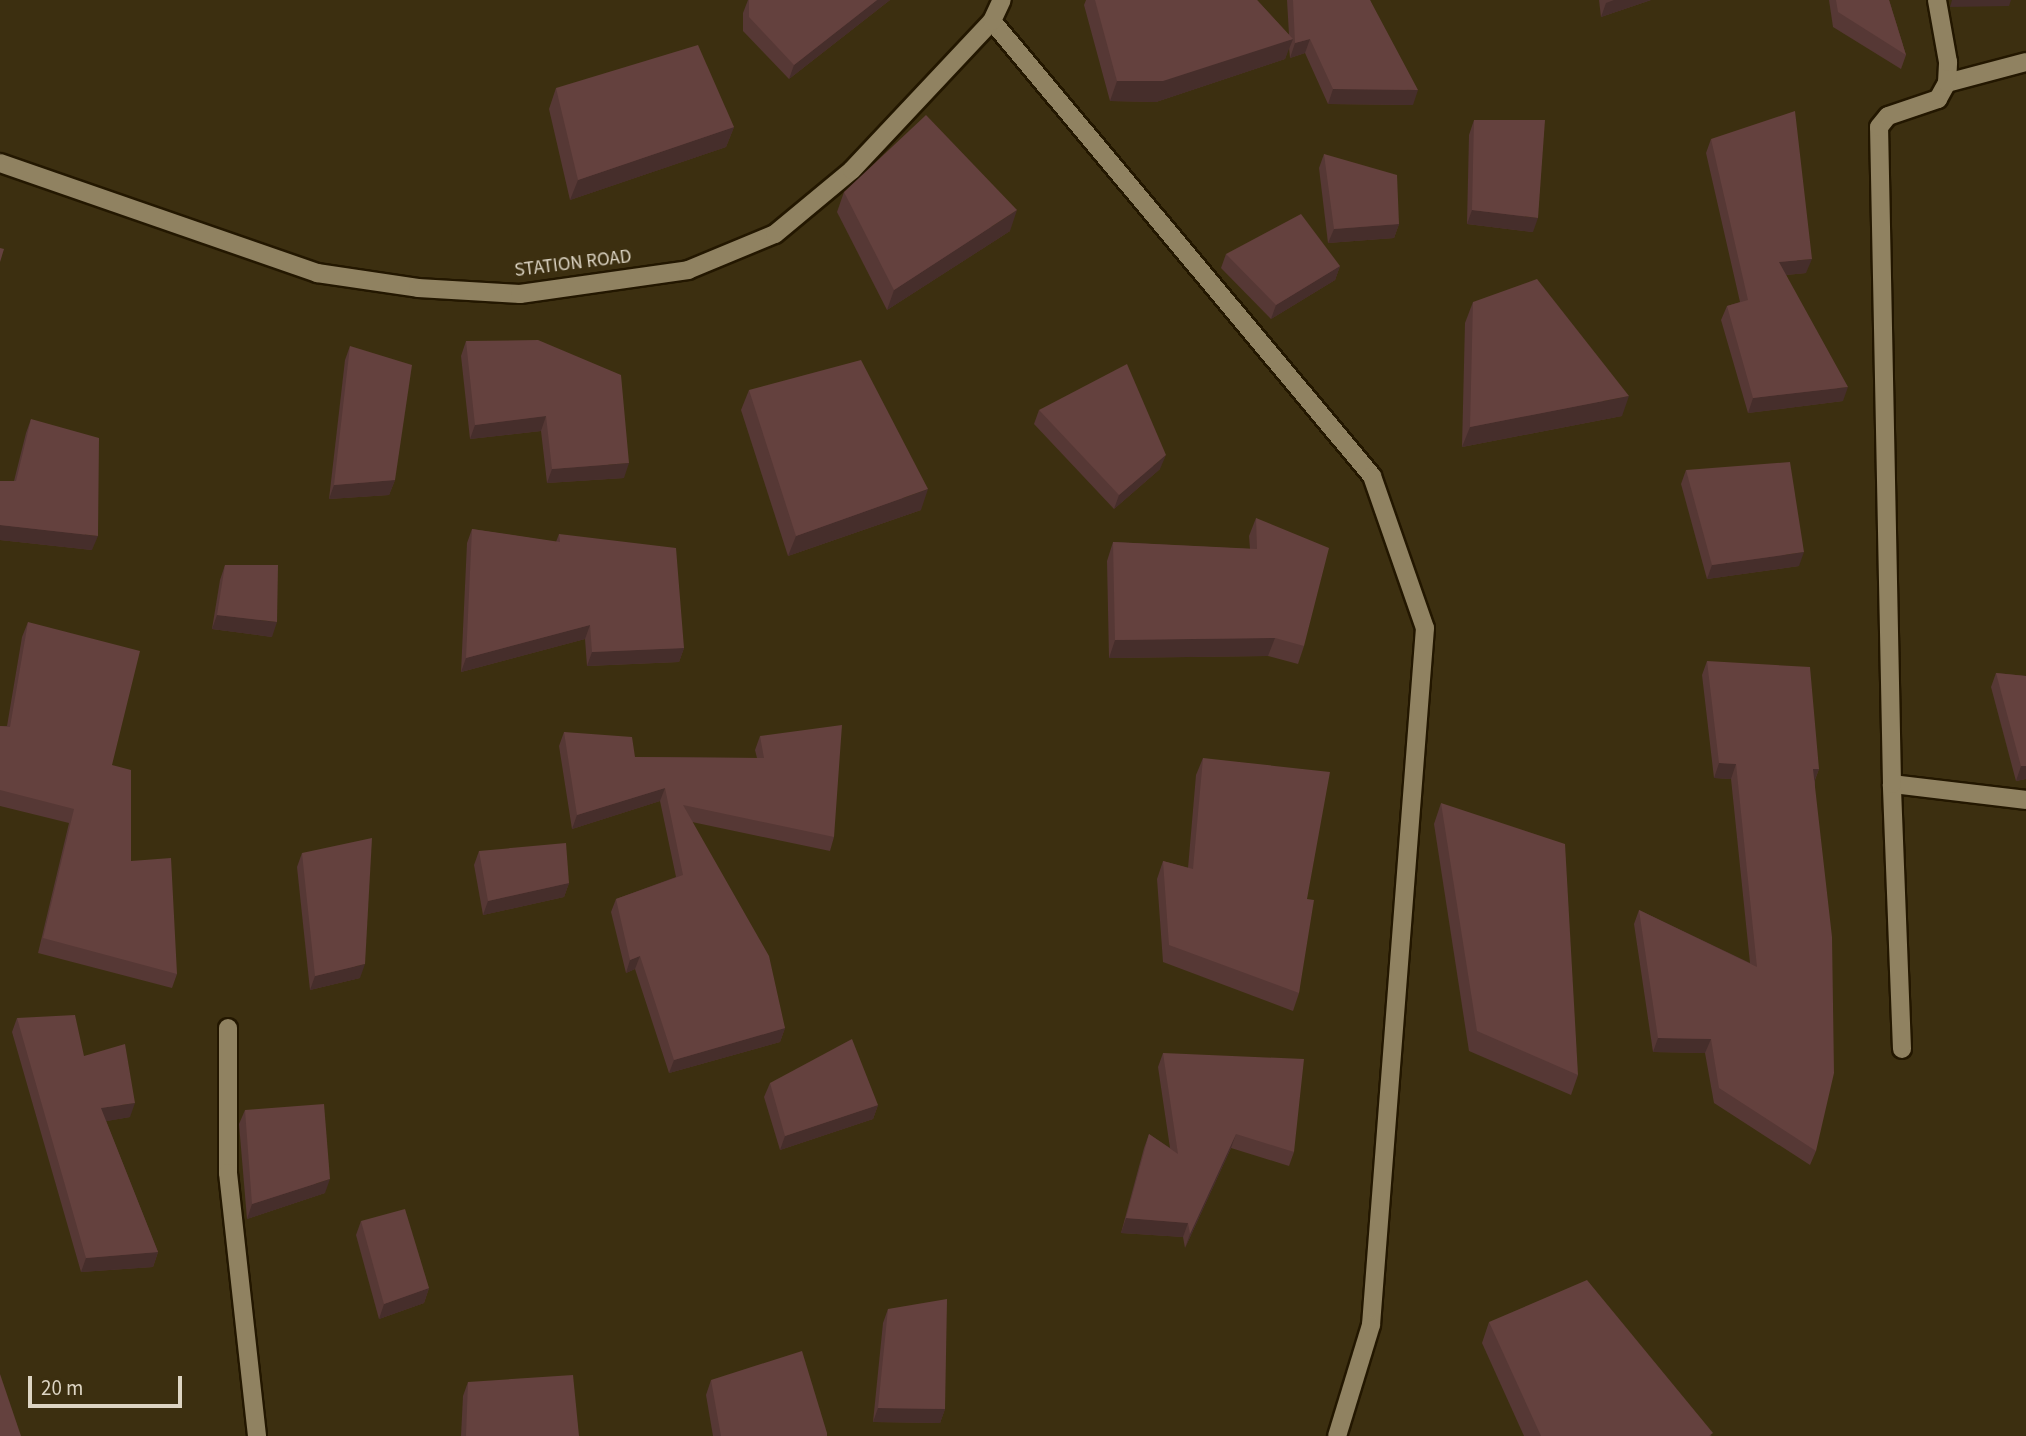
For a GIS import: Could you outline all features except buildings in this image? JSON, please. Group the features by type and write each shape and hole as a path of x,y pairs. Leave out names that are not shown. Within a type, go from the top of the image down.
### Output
{"street":[{"name":"STATION ROAD","path":"0,163 317,273 418,288 520,294 688,270 775,234 852,170 992,21 1002,0"},
{"path":"1902,1049 1892,784 1879,127 1888,116 1938,99 1947,83 1948,62 1937,0"},
{"path":"992,21 1372,476 1425,628 1371,1325 1337,1436"},
{"path":"1947,83 2026,62"},
{"path":"1892,784 2026,800"},
{"path":"228,1028 228,1173 257,1436"}]}
